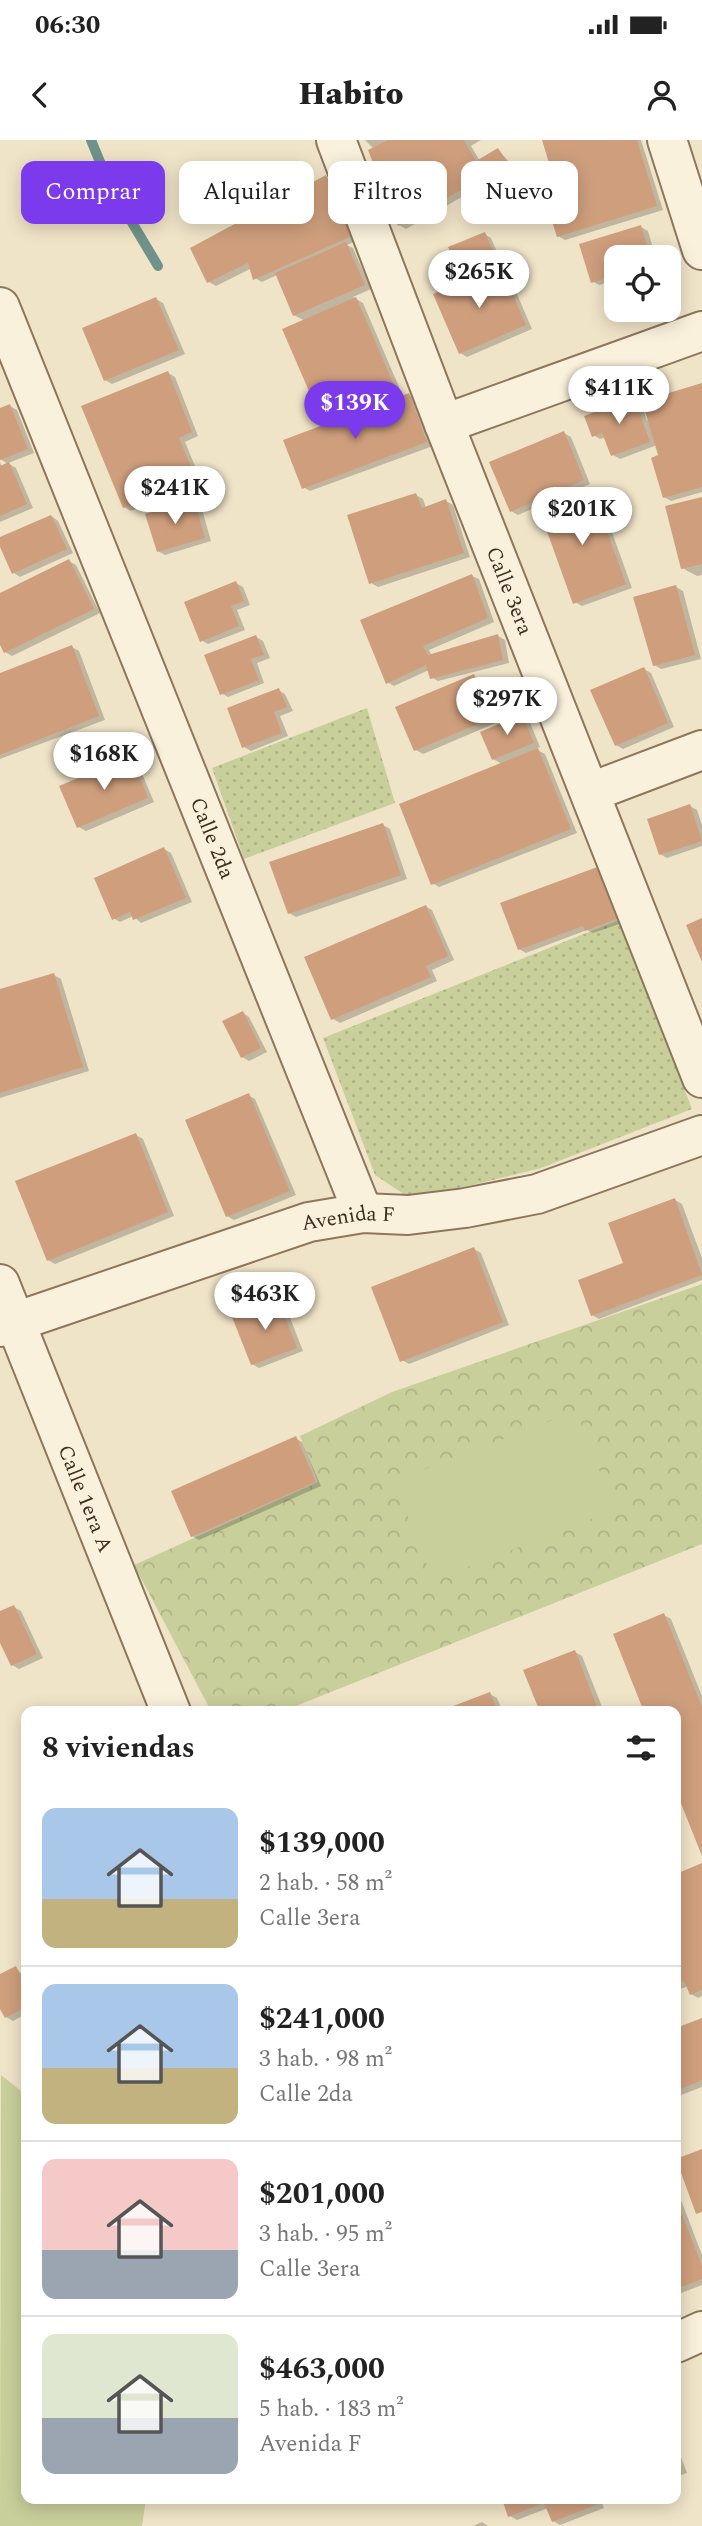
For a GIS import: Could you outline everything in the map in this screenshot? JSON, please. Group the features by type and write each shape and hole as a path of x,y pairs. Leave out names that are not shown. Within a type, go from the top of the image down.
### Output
{"street":[{"name":"Calle 3era","path":"336,140 444,424 702,1078"},
{"path":"667,140 702,250"},
{"name":"Calle 2da","path":"0,307 363,1213"},
{"path":"444,424 702,331"},
{"path":"591,792 702,750"},
{"name":"Avenida F","path":"7,1324 309,1222 363,1213 408,1215 442,1211 537,1194 702,1135"},
{"name":"Calle 1era A","path":"0,1284 7,1324 168,1706"},
{"path":"681,2341 702,2331"}],"green space":[{"path":"367,708 395,803 244,859 212,768"},
{"path":"619,920 692,1109 541,1168 464,1187 405,1195 375,1175 323,1038"},
{"path":"702,1284 702,1544 296,1706 208,1706 134,1565 318,1482 300,1436 392,1392"},
{"path":"576,1411 615,1510 433,1580 394,1481"},
{"path":"1,2075 21,2091 21,2504 145,2504 142,2526 0,2526"}],"building":[{"path":"388,140 464,140 476,161 461,161 461,190 447,198 447,161 372,161 368,150"},
{"path":"542,140 637,140 657,206 557,237 553,224 578,224 578,161 548,161"},
{"path":"498,148 507,161 476,161"},
{"path":"326,175 328,224 347,224 352,236 253,280 248,263 207,283 190,248 235,224 314,224 314,181"},
{"path":"641,225 647,245 604,245 604,279 591,283 579,244"},
{"path":"485,232 497,262 460,277 448,247"},
{"path":"346,242 365,285 293,316 275,273"},
{"path":"500,265 526,325 459,354 433,294"},
{"path":"156,297 179,350 104,381 82,328"},
{"path":"356,297 396,390 322,421 282,329"},
{"path":"168,371 192,432 179,438 196,479 123,508 81,406"},
{"path":"702,383 702,487 663,498 651,458 658,455 642,401"},
{"path":"409,393 427,442 302,489 283,440"},
{"path":"634,397 650,442 611,456 602,433 592,437 584,416"},
{"path":"10,404 28,449 0,460 0,408"},
{"path":"564,431 584,480 510,512 489,462"},
{"path":"9,462 27,504 0,516 0,466"},
{"path":"592,490 626,584 573,604 539,509"},
{"path":"416,493 422,508 446,499 464,553 369,584 347,515"},
{"path":"702,497 702,564 681,569 665,506"},
{"path":"194,500 205,538 157,552 145,514"},
{"path":"51,515 67,549 12,574 0,547 0,537"},
{"path":"69,559 94,609 4,653 0,645 0,593"},
{"path":"472,574 488,618 423,646 428,655 498,634 503,660 430,679 426,665 386,684 360,620"},
{"path":"236,581 244,601 231,606 239,626 200,642 184,602"},
{"path":"676,585 695,655 653,666 633,597"},
{"path":"256,635 264,655 251,659 259,680 220,695 204,655"},
{"path":"72,645 99,716 0,755 0,673"},
{"path":"644,667 668,723 615,746 590,690"},
{"path":"474,674 492,718 414,751 395,707"},
{"path":"279,688 287,707 274,712 282,733 242,748 227,708"},
{"path":"522,714 534,743 492,760 480,732"},
{"path":"538,748 571,829 431,885 399,804"},
{"path":"131,756 148,798 77,828 59,786"},
{"path":"690,804 702,841 659,855 647,819"},
{"path":"383,823 401,875 288,914 269,862"},
{"path":"164,847 186,898 133,920 130,912 112,920 94,878"},
{"path":"600,866 619,918 585,931 583,926 518,950 500,903"},
{"path":"426,905 448,956 426,966 431,977 331,1020 304,957"},
{"path":"702,918 702,962 686,925"},
{"path":"54,973 83,1067 0,1093 0,989"},
{"path":"243,1011 261,1048 241,1058 222,1021"},
{"path":"249,1093 290,1191 226,1217 185,1120"},
{"path":"136,1133 168,1212 47,1261 15,1181"},
{"path":"675,1198 702,1275 591,1316 578,1280 623,1263 608,1223"},
{"path":"474,1247 503,1322 400,1362 371,1287"},
{"path":"278,1299 297,1348 251,1365 232,1317"},
{"path":"296,1436 316,1482 191,1537 171,1491"},
{"path":"14,1605 37,1654 11,1666 0,1643 0,1611"},
{"path":"664,1613 702,1707 702,1856 681,1804 681,1706 642,1706 613,1634"},
{"path":"575,1650 597,1706 538,1706 523,1670"},
{"path":"490,1692 496,1706 453,1706"},
{"path":"702,1863 702,1990 690,1995 684,1981 681,1982 681,1872"},
{"path":"16,1966 21,1976 21,2010 5,2018 0,2009 0,1974"},
{"path":"702,2018 702,2080 681,2089 681,2026"},
{"path":"702,2149 702,2212 696,2214 681,2173 681,2157"},
{"path":"681,2212 702,2266 702,2279 681,2287"},
{"path":"504,2504 541,2504 508,2517"},
{"path":"544,2504 598,2504 552,2522"}],"waterway":[{"path":"91,140 109,184 158,266"}]}
